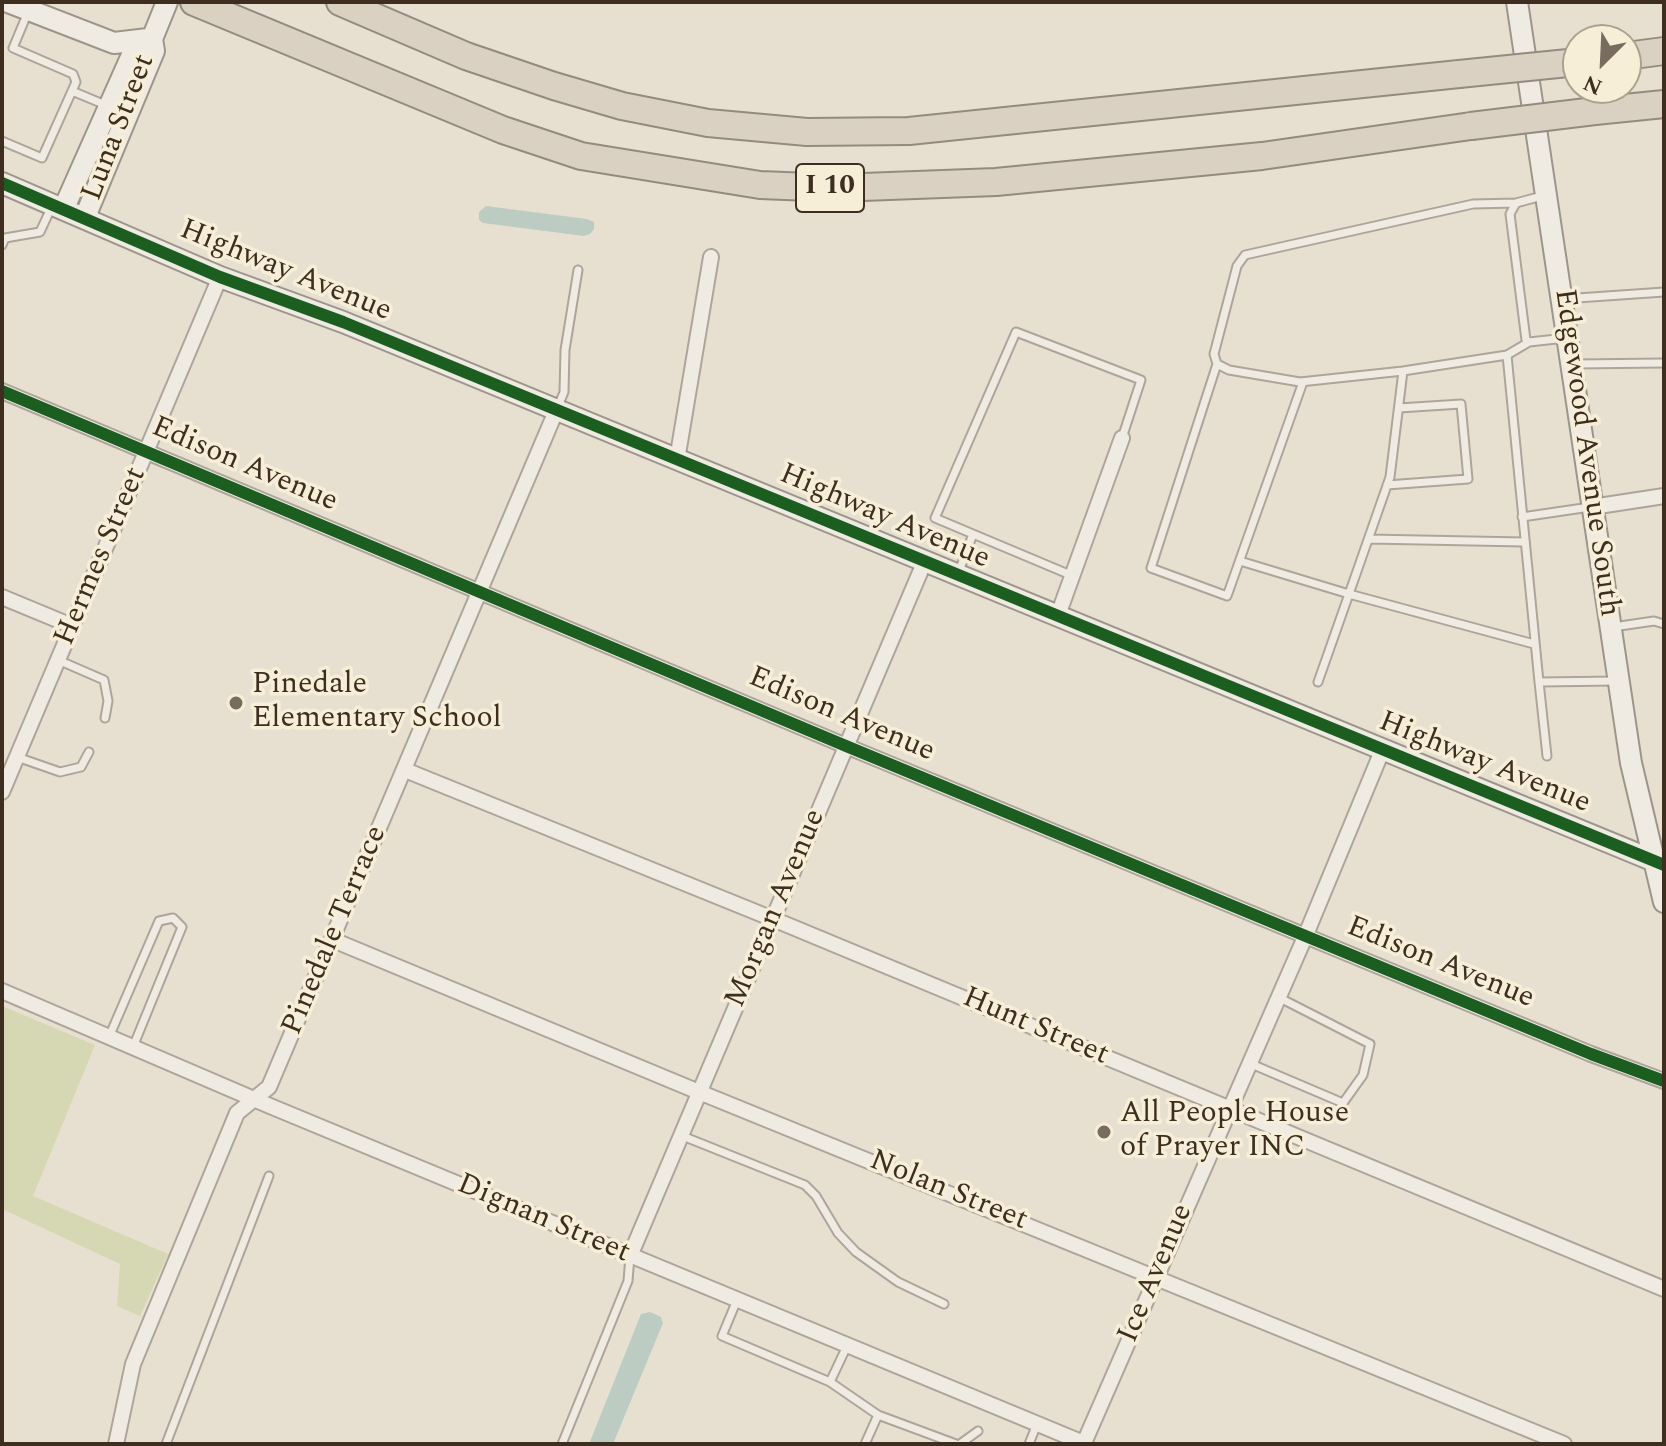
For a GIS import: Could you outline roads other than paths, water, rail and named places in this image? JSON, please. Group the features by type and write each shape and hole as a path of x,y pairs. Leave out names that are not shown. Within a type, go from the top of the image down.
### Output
{"highway":[{"name":"I 10","path":"340,2 466,56 622,106 708,123 807,132 909,131 1562,64"},
{"name":"I 10","path":"205,7 503,130 581,156 760,185 836,188 996,182 1262,156 1471,126 1664,104"},
{"path":"1642,54 1664,51"}],"street":[{"path":"8,2 114,43 152,39"},
{"name":"Luna Street","path":"85,217 154,51 152,39 167,2"},
{"name":"Edgewood Avenue South","path":"1517,2 1631,763 1658,863 1664,902"},
{"name":"Luna Street","path":"58,206 137,47 152,39"},
{"name":"Highway Avenue","path":"2,183 220,277 343,322 1658,863"},
{"path":"677,460 711,257"},
{"name":"Hermes Street","path":"2,792 220,277"},
{"name":"Edison Avenue","path":"2,391 1305,937 1664,1081"},
{"name":"Pinedale Terrace","path":"116,1444 133,1364 237,1113 269,1087 556,411"},
{"path":"1057,618 1122,438"},
{"path":"1592,507 1664,496"},
{"name":"Morgan Avenue","path":"630,1256 924,563"},
{"path":"2,597 72,626"},
{"name":"Ice Avenue","path":"1085,1444 1305,937 1382,751"},
{"name":"Hunt Street","path":"405,770 773,919 1664,1289"},
{"name":"Nolan Street","path":"333,940 1564,1444"},
{"name":"Dignan Street","path":"2,991 253,1099 1085,1444"}],"lane":[{"path":"2,141 42,158 76,82 73,74 13,48 29,10"},
{"path":"72,91 110,106"},
{"path":"1303,382 1227,596 1151,568 1217,364 1214,354 1237,266 1245,255 1473,204 1516,203 1547,194"},
{"path":"1516,203 1510,214 1526,340 1529,342"},
{"path":"2,245 5,238 40,232 58,206"},
{"path":"556,411 564,392 565,350 578,270"},
{"path":"1563,299 1664,292"},
{"path":"1073,576 935,518 1016,332 1141,380 1122,438"},
{"path":"1217,364 1229,370 1303,382 1507,355 1529,342 1568,338"},
{"path":"1507,355 1547,756"},
{"path":"1572,364 1664,363"},
{"path":"1318,682 1387,485 1403,371"},
{"path":"1387,485 1468,479 1461,404 1399,408"},
{"path":"1522,517 1592,507"},
{"path":"957,576 973,534"},
{"path":"1369,539 1524,542"},
{"path":"1240,561 1534,644"},
{"path":"1611,628 1654,621 1664,624"},
{"path":"58,660 104,680 108,701 105,718"},
{"path":"1539,682 1619,681"},
{"path":"17,757 60,772 81,767 89,752"},
{"path":"109,1037 159,921 173,918 182,927 133,1047"},
{"path":"1249,1063 1343,1103 1363,1075 1370,1044 1278,997"},
{"path":"680,1135 805,1185 816,1196 838,1233 856,1252 898,1282 944,1304"},
{"path":"166,1444 269,1176"},
{"path":"562,1444 628,1281 630,1256"},
{"path":"737,1300 722,1336 830,1382 878,1415 958,1444 978,1431"},
{"path":"830,1382 847,1346"},
{"path":"865,1444 878,1415"},
{"path":"1029,1444 1037,1424"}],"place":[{"name":"Pinedale Elementary School","path":"236,703"},
{"name":"All People House of Prayer INC","path":"1104,1132"}]}
